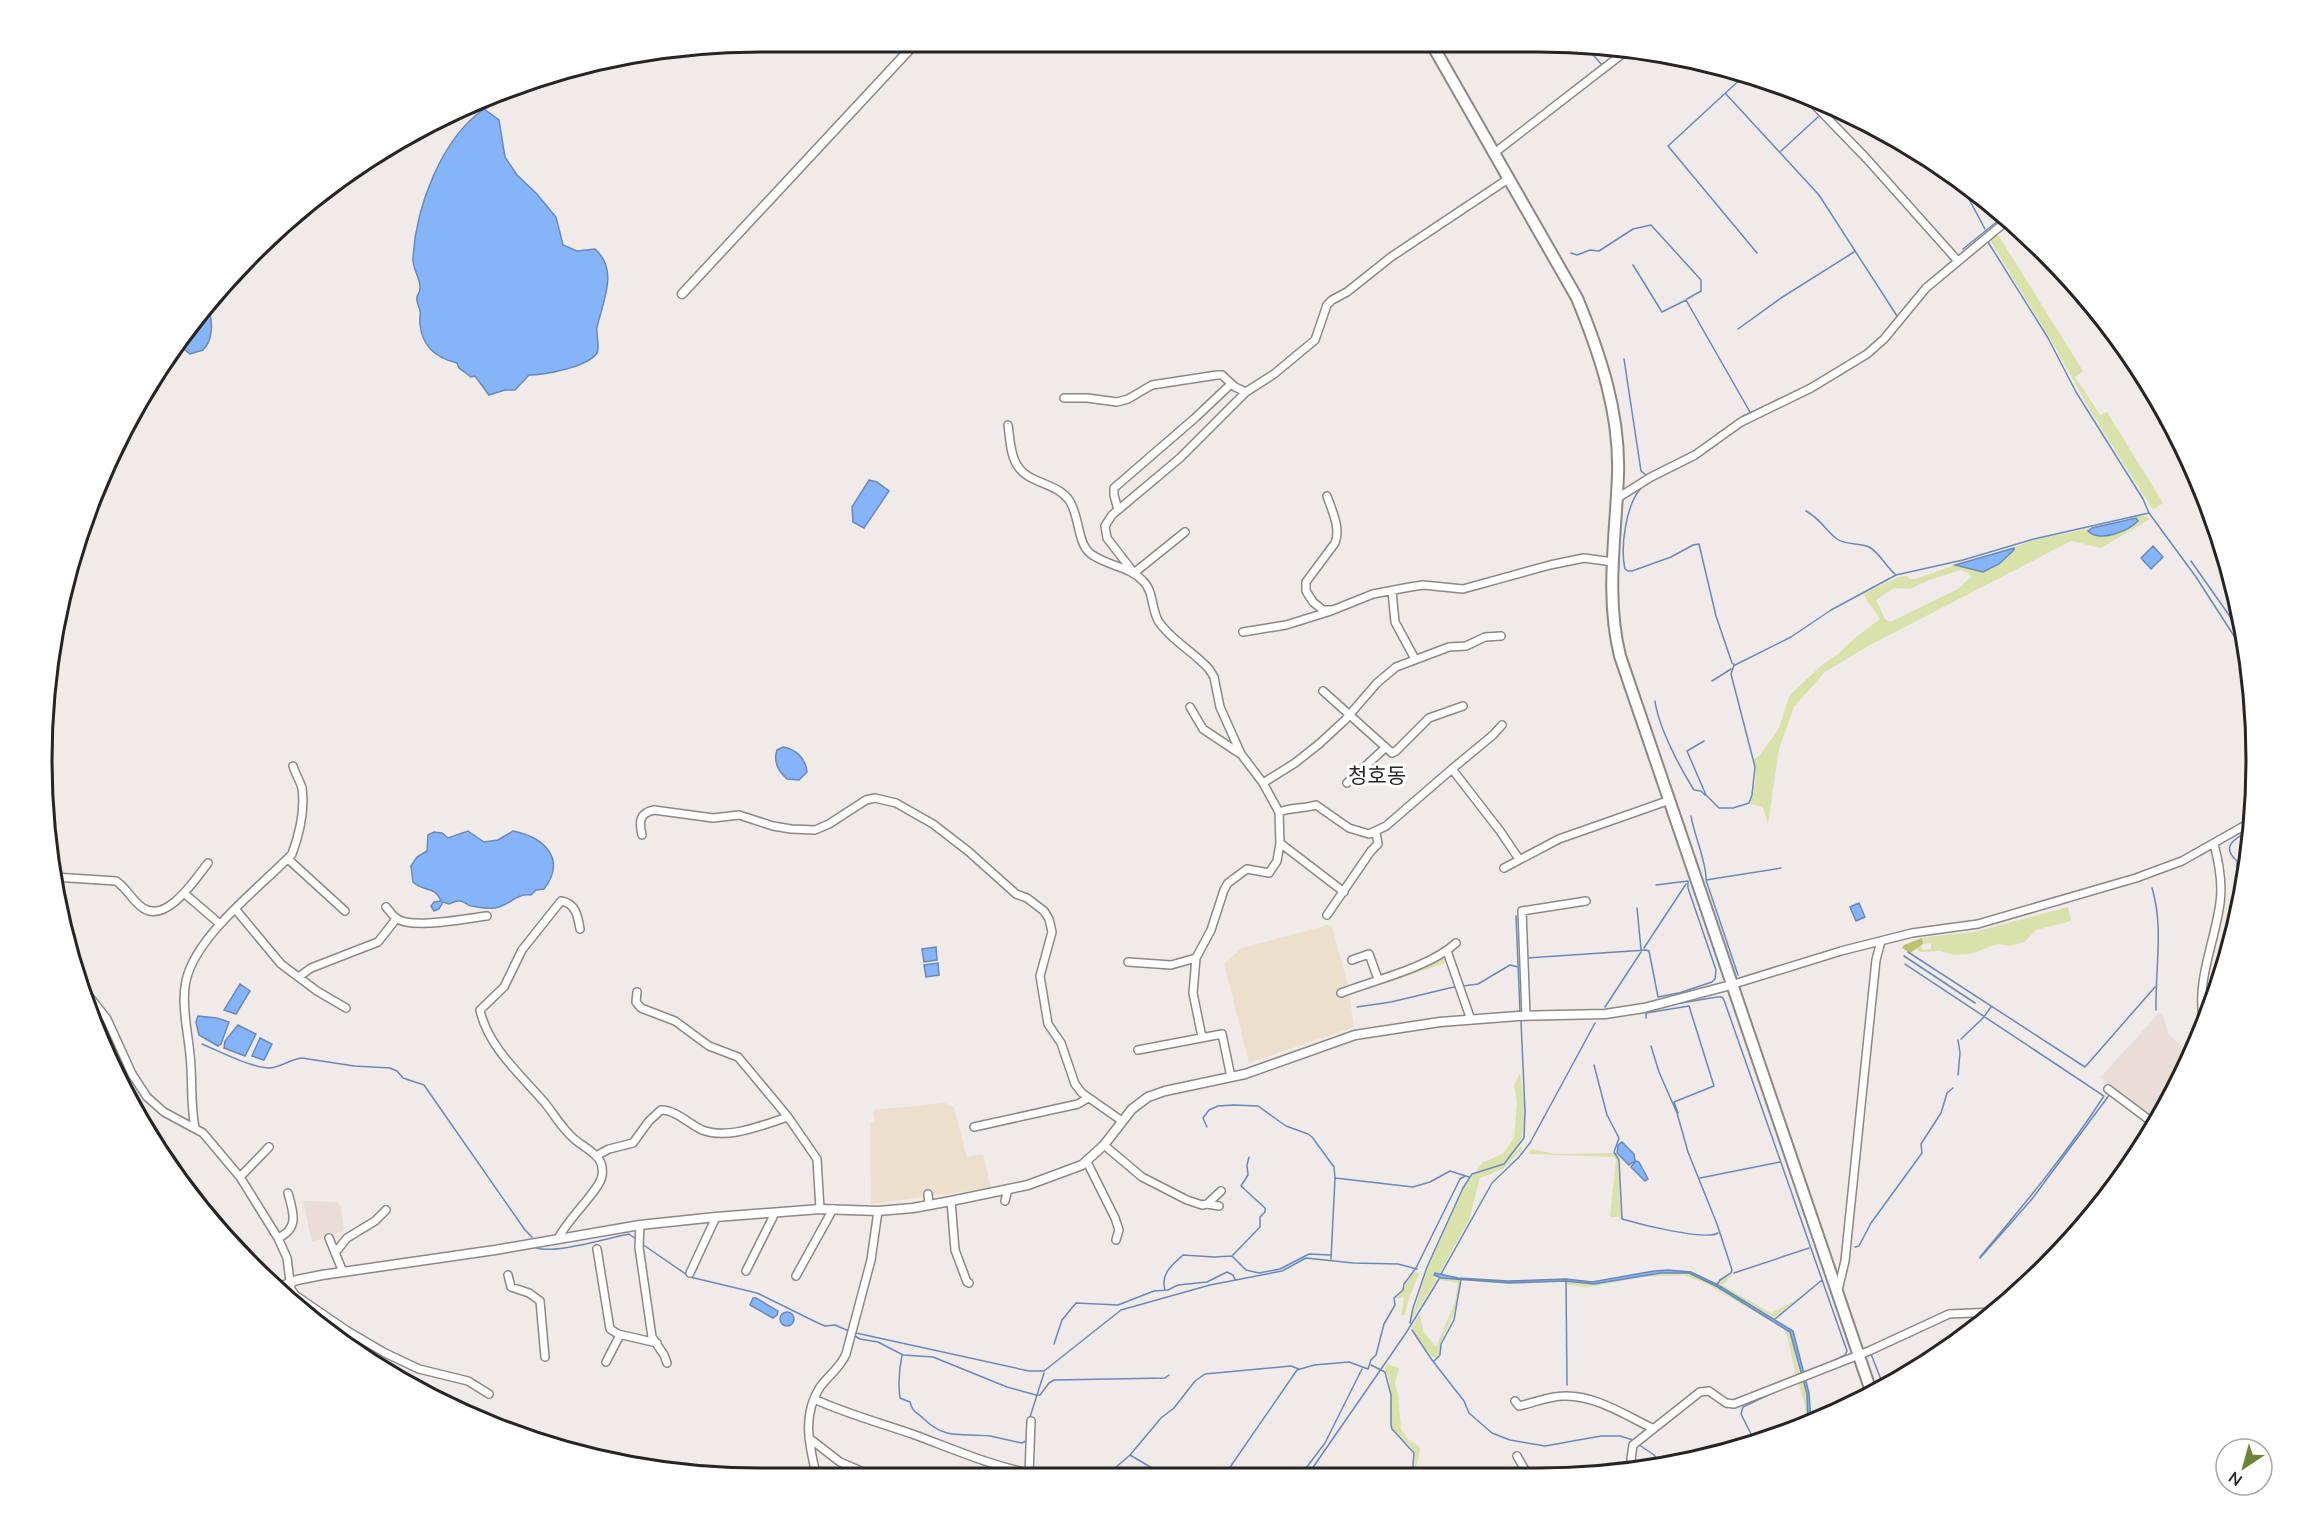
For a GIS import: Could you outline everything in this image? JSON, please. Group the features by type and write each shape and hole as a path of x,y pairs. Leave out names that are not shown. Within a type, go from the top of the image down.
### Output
{"main road":[{"path":"1436,52 1577,298 1593,337 1610,396 1618,473 1612,562 1613,613 1620,656 1869,1386"}],"street":[{"path":"682,294 907,52"},
{"path":"1493,154 1618,58"},
{"path":"1822,113 1958,260"},
{"path":"1202,1037 1193,993 1196,958 1211,930 1228,883 1247,868 1269,873 1275,867 1280,843 1279,812 1263,783 1241,754 1220,707 1214,677 1199,658 1160,624 1153,610 1148,586 1134,573 1107,538 1105,526 1119,510 1180,458 1246,392 1274,374 1315,340 1327,305 1332,300 1347,292 1391,257 1508,179"},
{"path":"1616,499 1651,477 1695,455 1741,422 1811,388 1867,354 1884,339 1926,288 2001,225"},
{"path":"1064,398 1117,402 1128,399 1152,385 1217,375 1222,375 1231,384 1246,392"},
{"path":"1119,510 1114,488 1231,384"},
{"path":"1008,425 1017,465 1025,475 1051,486 1068,498 1076,513 1085,549 1104,561 1134,573"},
{"path":"1327,496 1338,537 1306,582 1306,591 1313,602 1323,610 1333,610"},
{"path":"1134,573 1185,532"},
{"path":"1243,632 1286,625 1333,610 1363,597 1423,585 1463,589 1550,564 1584,558 1612,562"},
{"path":"1392,591 1395,622 1415,659"},
{"path":"1263,783 1295,763 1319,744 1386,674 1396,667 1449,647 1474,644 1485,637 1501,636"},
{"path":"1323,691 1392,753 1429,718 1463,706"},
{"path":"1190,707 1203,729 1241,754"},
{"path":"1279,812 1291,807 1305,809 1316,805 1348,828 1359,833 1376,832 1386,826 1502,725"},
{"path":"1347,783 1385,748"},
{"path":"195,1128 190,1104 192,1078 185,988 188,973 220,924 292,854 302,810 302,788 293,766"},
{"path":"1452,769 1519,859"},
{"path":"642,835 641,817 654,810 704,817 739,814 772,826 806,830 815,830 829,824 866,800 874,798 896,803 917,814 968,851 1016,894 1036,904 1049,919 1052,932 1040,976 1048,1024 1064,1049 1075,1084 1088,1098 1122,1121"},
{"path":"1504,868 1570,835 1670,800"},
{"path":"285,1284 343,1272 640,1225 716,1216 820,1209 878,1211 930,1205 1008,1189 1047,1179 1087,1162 1139,1102 1148,1097 1165,1091 1245,1074 1356,1035 1471,1020 1598,1014 1671,1001 1881,941 1912,933 1978,924 2136,879 2182,861 2242,827"},
{"path":"1326,915 1371,850 1378,844 1376,832"},
{"path":"1280,843 1344,892"},
{"path":"2203,1002 2202,990 2222,886 2214,844"},
{"path":"288,859 345,911"},
{"path":"63,878 116,881 146,910 162,909 185,894 208,863"},
{"path":"185,894 220,924"},
{"path":"558,1239 563,1227 601,1181 602,1166 596,1156 571,1137 500,1052 486,1032 480,1010 504,987 522,950 561,901 566,902 577,913 580,929"},
{"path":"1526,1016 1522,911 1586,901"},
{"path":"386,907 396,919 426,924 487,916"},
{"path":"236,910 274,957 317,991 346,1008"},
{"path":"539,912 546,918"},
{"path":"300,976 311,968 378,942 396,919"},
{"path":"1838,1293 1845,1261 1876,960 1881,941"},
{"path":"1341,993 1418,965 1447,951 1456,943"},
{"path":"1447,951 1471,1020"},
{"path":"1353,960 1369,954 1378,979"},
{"path":"1128,962 1171,965 1196,958"},
{"path":"637,992 636,1002 641,1008 675,1021 702,1042 738,1057 788,1117 817,1159 820,1209"},
{"path":"99,1011 107,1019 132,1074 147,1098 164,1112 203,1133 240,1177 278,1238 287,1258 294,1293"},
{"path":"1138,1050 1222,1034 1231,1077"},
{"path":"2108,1089 2148,1119"},
{"path":"974,1127 1078,1104 1088,1098"},
{"path":"596,1156 609,1149 633,1143 649,1121 661,1110 674,1113 705,1131 721,1133 736,1132 788,1117"},
{"path":"1104,1145 1153,1184 1187,1200 1202,1205 1219,1206"},
{"path":"240,1177 269,1148"},
{"path":"1087,1162 1115,1218 1119,1230 1116,1240"},
{"path":"1005,1201 1008,1189"},
{"path":"1207,1204 1221,1191"},
{"path":"278,1238 291,1229 295,1221 288,1193"},
{"path":"928,1194 930,1205"},
{"path":"951,1201 955,1250 969,1283"},
{"path":"796,1276 833,1209"},
{"path":"335,1253 347,1238 375,1221 386,1210"},
{"path":"815,1468 807,1424 820,1387 840,1365 846,1354 871,1260 878,1211"},
{"path":"746,1271 775,1212"},
{"path":"690,1273 716,1216"},
{"path":"640,1225 639,1246 652,1337 667,1363"},
{"path":"329,1238 343,1272"},
{"path":"597,1249 610,1329 620,1335 657,1343"},
{"path":"508,1275 511,1287 540,1300 545,1357"},
{"path":"303,1301 385,1353 419,1369 468,1382 489,1394"},
{"path":"1632,1462 1633,1445 1652,1428 1704,1390 1726,1403 1734,1404 1858,1353 1869,1351 1949,1314 1980,1313"},
{"path":"606,1362 620,1335"},
{"path":"1515,1401 1519,1406 1558,1396 1574,1396 1594,1401 1652,1428"},
{"path":"814,1400 1003,1468"},
{"path":"1029,1468 1031,1421"},
{"path":"809,1438 840,1462 854,1468"},
{"path":"1517,1456 1524,1468"}],"shaded area":[{"path":"1328,925 1332,927 1348,986 1354,1027 1249,1063 1224,963 1242,948"},
{"path":"2160,1012 2164,1017 2168,1034 2184,1048 2149,1117 2100,1078"},
{"path":"945,1103 954,1107 967,1157 983,1154 991,1188 871,1204 870,1123 875,1122 873,1110"},
{"path":"303,1201 337,1202 341,1207 344,1231 312,1242"}],"green space":[{"path":"1997,233 2083,371 2075,377 2100,415 2107,412 2163,503 2153,510 2093,415 1990,240"},
{"path":"2145,516 2150,519 2101,548 2071,541 1870,645 1825,672 1794,707 1779,749 1768,824 1763,807 1750,804 1756,776 1753,760 1760,755 1779,728 1789,697 1822,665 1880,619 1863,594 1898,577 1907,576 1915,579 1955,565 1980,572 1999,564 2015,547 2034,540 2092,528 2089,531 2104,534 2115,533 2138,520 2136,518","holes":["1961,570 1972,576 1958,589 1890,622 1885,619 1876,600 1894,588 1910,589 1929,580"]},
{"path":"2068,907 2071,921 2036,930 2024,942 2010,946 1998,944 1970,954 1954,955 1940,951 1920,952 1916,948 1921,946 1923,950 1931,949 1931,943 1923,944 1922,938 1974,932"},
{"path":"1922,938 1923,944 1910,953 1902,948 1904,945"},
{"path":"1439,958 1448,962 1384,984 1382,981"},
{"path":"1520,1073 1524,1097 1524,1122 1519,1144 1500,1165 1476,1171 1483,1162 1503,1154 1514,1138 1517,1103 1514,1085"},
{"path":"1520,1147 1523,1148 1503,1169 1480,1178 1469,1220 1439,1274 1435,1273 1433,1278 1437,1279 1411,1320 1428,1267 1464,1188 1474,1174 1505,1164"},
{"path":"1531,1149 1556,1154 1614,1153 1618,1160 1621,1219 1610,1217 1616,1160 1614,1157 1528,1154"},
{"path":"1414,1271 1419,1274 1405,1315 1401,1315 1404,1297 1396,1299"},
{"path":"1669,1272 1689,1273 1707,1281 1787,1329 1791,1336 1800,1375 1796,1376 1787,1335 1783,1328 1705,1283 1684,1275 1642,1277 1589,1287 1567,1285 1567,1281 1599,1284"},
{"path":"1734,1274 1722,1285 1771,1313 1793,1302 1821,1280 1774,1318 1719,1285 1721,1280"},
{"path":"1441,1278 1461,1280 1455,1311 1440,1344 1440,1353 1433,1358 1412,1327 1420,1314 1423,1331 1436,1347 1455,1302 1458,1283 1440,1280"},
{"path":"1387,1364 1399,1368 1395,1383 1401,1429 1408,1439 1419,1446 1416,1468 1414,1468 1415,1459 1412,1449 1392,1428 1391,1390 1385,1369"},
{"path":"1802,1381 1807,1394 1808,1415 1806,1416 1805,1405 1798,1383"}],"water":[{"path":"484,109 499,120 505,157 517,175 556,217 563,245 577,251 595,249 602,257 608,276 597,327 598,351 592,358 565,369 529,375 515,390 505,390 489,395 475,376 471,377 459,368 457,363 437,355 427,345 421,332 417,299 420,285 413,262 419,217 425,196 443,156 455,138"},
{"path":"210,316 211,335 207,345 203,350 190,354 185,350"},
{"path":"869,480 877,482 889,491 864,528 853,522 852,507"},
{"path":"2136,518 2138,521 2133,525 2114,534 2099,536 2088,531 2092,528"},
{"path":"2153,546 2163,557 2151,569 2141,558"},
{"path":"2014,548 1999,564 1983,572 1955,565"},
{"path":"783,747 796,752 805,763 807,772 799,780 787,779 777,766 777,750"},
{"path":"468,831 484,842 498,840 513,831 534,838 542,844 549,851 553,868 551,878 544,889 536,890 531,895 521,896 495,908 471,906 456,901 449,904 443,902 439,909 434,911 431,906 434,902 441,901 435,893 413,882 411,866 417,857 427,851 428,835 434,832 442,833 448,838"},
{"path":"1859,903 1865,917 1856,921 1850,907"},
{"path":"936,947 937,960 924,962 922,949"},
{"path":"938,963 939,975 926,977 924,965"},
{"path":"240,984 250,991 236,1014 224,1010"},
{"path":"198,1016 229,1022 221,1044 218,1046 199,1035 196,1022"},
{"path":"238,1025 256,1034 245,1056 224,1048 225,1041"},
{"path":"260,1038 272,1044 264,1060 252,1056"},
{"path":"1622,1142 1634,1154 1635,1161 1629,1165 1617,1153 1618,1145"},
{"path":"1636,1161 1639,1162 1648,1179 1645,1181 1631,1167"},
{"path":"1654,1271 1691,1272 1718,1285 1793,1331 1809,1393 1810,1414 1808,1415 1807,1394 1790,1332 1716,1286 1689,1273 1661,1273 1594,1284 1565,1281 1509,1283 1441,1278 1434,1275 1435,1273 1458,1278 1508,1281 1566,1279 1592,1282"},
{"path":"753,1298 778,1311 777,1315 773,1318 750,1305"},
{"path":"784,1312 790,1312 794,1319 790,1326 784,1326 780,1322 780,1316"}],"waterway":[{"path":"1593,55 1602,65"},
{"path":"1738,82 1668,146 1757,253"},
{"path":"1726,94 1819,195 1897,316"},
{"path":"1781,151 1818,117"},
{"path":"1969,199 1985,229"},
{"path":"1963,249 1997,222"},
{"path":"1958,256 1998,223"},
{"path":"1571,253 1577,255 1590,250 1599,251 1633,229 1651,225 1701,280 1701,291 1687,299"},
{"path":"1988,242 2048,338 2076,392 2143,499 2149,513"},
{"path":"1738,329 1781,298 1854,252"},
{"path":"1926,283 1954,259"},
{"path":"1633,265 1662,312 1686,300 1750,412"},
{"path":"1897,318 1921,289"},
{"path":"1874,352 1899,326"},
{"path":"1624,359 1641,471 1646,475 1650,474"},
{"path":"1815,390 1863,360"},
{"path":"1718,434 1743,416 1779,400"},
{"path":"1674,470 1745,424"},
{"path":"1641,488 1628,515 1623,549 1625,569 1632,571 1699,544 1716,616 1732,663 1735,665 1791,637 1831,610 1896,575 1963,560 2034,539 2149,513 2196,577 2234,636"},
{"path":"1806,511 1837,539 1869,547 1896,575"},
{"path":"2191,561 2231,618"},
{"path":"1704,741 1687,751 1706,795 1719,808 1733,808 1749,803 1755,767 1731,674 1734,665"},
{"path":"1712,681 1731,669"},
{"path":"1655,701 1670,747 1682,770 1694,790 1701,791 1705,795"},
{"path":"1691,816 1706,880 1738,975"},
{"path":"2237,866 2230,846 2241,836"},
{"path":"1706,880 1781,868"},
{"path":"1656,885 1688,881 1688,888 1716,970 1715,979 1712,982 1679,993"},
{"path":"1644,948 1686,884"},
{"path":"2152,888 2158,918 2156,1010"},
{"path":"1637,908 1641,949"},
{"path":"1516,916 1520,1012"},
{"path":"1527,958 1646,950 1649,951 1658,997 1678,993 1679,996"},
{"path":"1605,1007 1641,952"},
{"path":"1908,952 2085,1067 2155,987"},
{"path":"1904,956 1975,1003"},
{"path":"1905,964 2104,1096 2060,1158 1980,1257"},
{"path":"1463,986 1478,984 1510,965 1518,967"},
{"path":"1357,1007 1391,1002 1458,986"},
{"path":"1681,1003 1717,997 1722,997 1724,1000 1847,1351 1845,1355 1825,1365"},
{"path":"1646,1018 1646,1013 1689,1006 1714,1086 1674,1102 1678,1113"},
{"path":"1961,1039 1991,1007"},
{"path":"1410,1323 1427,1267 1463,1188 1472,1174 1504,1164 1524,1138 1521,1021"},
{"path":"1441,1274 1492,1183 1530,1143 1595,1023"},
{"path":"1958,1040 1960,1053 1958,1075"},
{"path":"202,1044 262,1067 270,1068 302,1058 354,1066 390,1068 397,1071 403,1078 424,1085 532,1237"},
{"path":"1651,1046 1732,1270 1717,1285"},
{"path":"1594,1065 1607,1115 1619,1138 1614,1152 1619,1160 1622,1219 1686,1233 1700,1235 1718,1233"},
{"path":"1855,1247 1859,1246 1871,1223 1922,1153 1921,1144 1941,1113 1947,1093 1953,1088"},
{"path":"1980,1258 2032,1199 2110,1094"},
{"path":"1207,1127 1203,1118 1209,1110 1218,1106 1258,1106 1286,1126 1312,1137 1334,1167 1331,1259"},
{"path":"1165,1290 1166,1275 1171,1266 1183,1255 1232,1256 1260,1227 1260,1217 1265,1212 1265,1208 1241,1186 1248,1175 1249,1157"},
{"path":"1700,1178 1780,1162"},
{"path":"1335,1178 1413,1187 1430,1182 1450,1171 1469,1177"},
{"path":"1230,1468 1297,1370 1314,1365 1349,1362 1368,1369 1371,1360 1376,1355 1384,1324 1395,1305 1394,1298 1403,1290 1404,1284 1416,1268 1460,1179 1465,1176"},
{"path":"536,1248 556,1249 629,1234 636,1239"},
{"path":"642,1244 690,1277 757,1293 825,1326 835,1325 849,1331"},
{"path":"1734,1273 1809,1248"},
{"path":"1232,1256 1246,1270 1259,1273 1280,1269 1309,1254 1330,1255"},
{"path":"856,1333 1029,1371 1044,1371 1121,1310 1210,1285 1282,1271 1306,1258 1353,1263 1398,1264 1417,1269"},
{"path":"1054,1344 1062,1320 1076,1303 1118,1305 1154,1291 1168,1290 1178,1285 1207,1282 1227,1272 1235,1279"},
{"path":"1313,1468 1406,1333 1439,1279"},
{"path":"1434,1361 1440,1355 1441,1344 1454,1320 1461,1279"},
{"path":"1775,1319 1822,1280"},
{"path":"1566,1281 1567,1385"},
{"path":"1412,1330 1464,1401 1469,1413 1492,1433 1510,1440 1545,1446 1601,1436 1620,1436 1633,1440"},
{"path":"855,1336 878,1342 903,1355 933,1357 1007,1387 1036,1395 1040,1395 1054,1380 1165,1378 1169,1375"},
{"path":"1871,1354 1881,1380"},
{"path":"902,1355 899,1376 900,1398 910,1402 914,1410 932,1426 947,1433 990,1436 1022,1443 1028,1440"},
{"path":"1371,1365 1385,1372 1391,1395 1392,1429 1414,1453 1413,1468"},
{"path":"1130,1455 1161,1418 1174,1408 1195,1381 1205,1374 1291,1366 1299,1369"},
{"path":"1306,1468 1325,1443 1362,1369"},
{"path":"1030,1417 1044,1373"},
{"path":"1751,1435 1741,1414 1743,1407 1783,1388"},
{"path":"1638,1444 1656,1458"},
{"path":"1115,1468 1130,1455 1152,1468"}],"district":[{"name":"청호동","path":"1377,776"}]}
